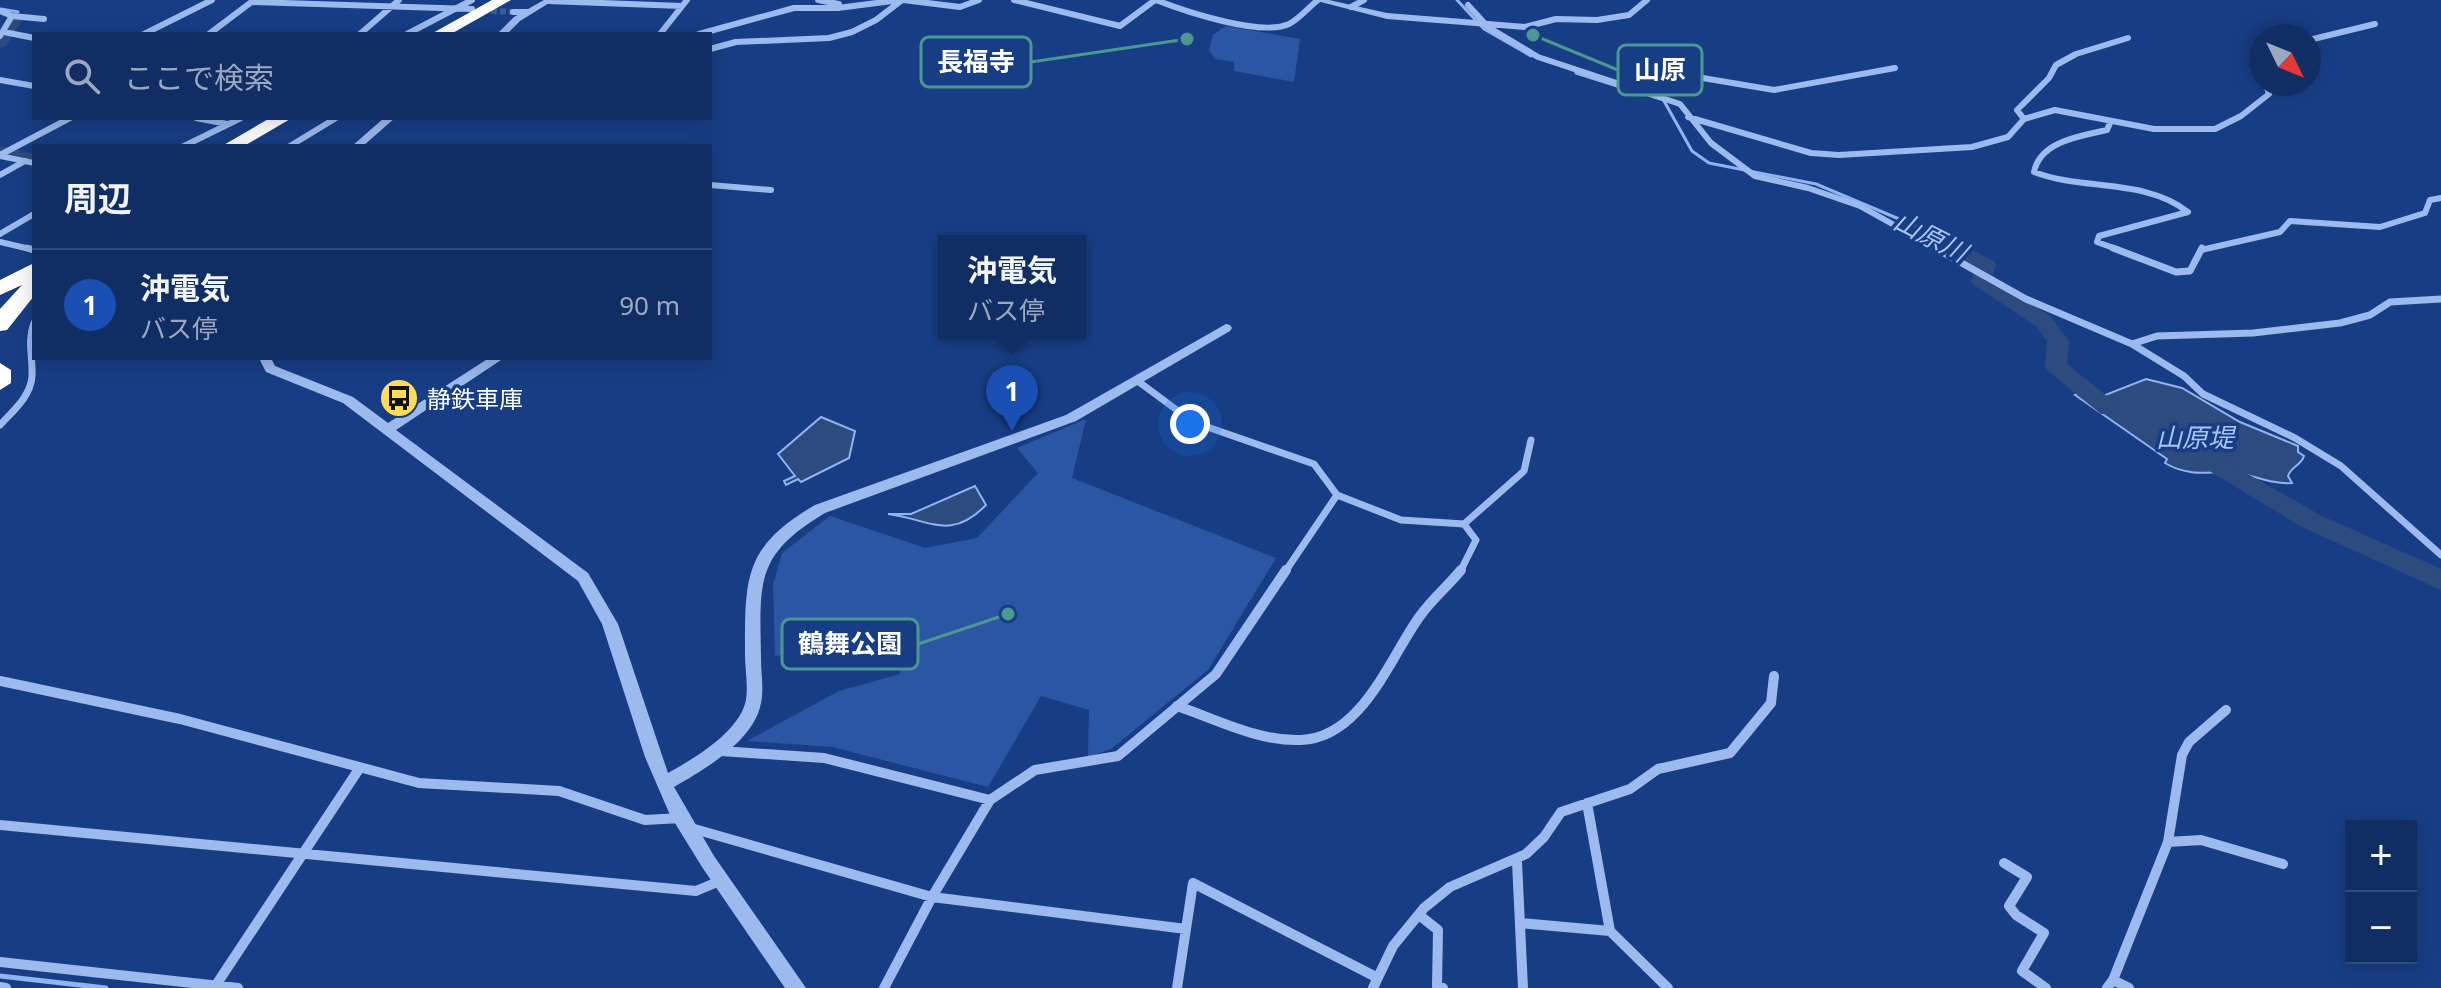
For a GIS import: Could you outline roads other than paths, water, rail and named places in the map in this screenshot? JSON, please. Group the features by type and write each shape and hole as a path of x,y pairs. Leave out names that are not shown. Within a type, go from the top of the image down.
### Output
{"highway":[{"path":"444,32 516,6"},
{"path":"461,32 516,6"},
{"path":"235,144 279,120"},
{"path":"258,144 300,120"},
{"path":"0,274 32,255"},
{"path":"0,289 32,270"},
{"path":"0,325 12,306 32,286"},
{"path":"0,370 0,383"}],"street":[{"path":"148,32 212,0"},
{"path":"362,32 399,0"},
{"path":"411,32 472,0"},
{"path":"503,32 516,6 549,0 685,3"},
{"path":"818,0 852,6"},
{"path":"712,48 732,41 819,41 872,25 902,0"},
{"path":"706,32 794,8 902,0 960,7 979,0"},
{"path":"1014,0 1120,26 1156,0 1196,16 1241,25 1288,25 1318,0 1387,16 1525,27 1556,19 1597,20 1629,15 1647,0"},
{"path":"1351,7 1364,0"},
{"path":"212,32 253,1 472,9"},
{"path":"662,32 685,3"},
{"path":"1468,5 1488,24 1533,52 1680,104 1687,117 1722,151 1749,167 1755,176 1808,188 1860,206 2026,299 2132,344 2184,376 2203,394 2295,438 2341,466 2441,555"},
{"path":"0,11 12,16 44,19"},
{"path":"12,16 2,34 32,38"},
{"path":"2321,37 2375,24"},
{"path":"2024,119 2017,110 2051,80 2056,65 2076,54 2128,38"},
{"path":"1635,88 1665,66 1679,74 1774,90 1895,68"},
{"path":"0,80 32,86"},
{"path":"1687,117 1811,153 1839,155 1972,147 2008,137 2024,119 2055,110 2110,123 2154,129 2215,129 2267,96"},
{"path":"0,155 66,120"},
{"path":"207,120 228,124"},
{"path":"188,144 237,120"},
{"path":"293,144 333,120"},
{"path":"359,144 388,120"},
{"path":"2110,123 2107,130 2061,141 2036,162 2034,172 2155,196 2184,207 2188,212 2183,216 2099,236 2097,242 2176,272 2190,271 2203,247 2280,232 2290,221 2380,227 2425,213 2430,200 2441,198"},
{"path":"0,155 30,162"},
{"path":"0,175 30,162"},
{"path":"712,185 771,190"},
{"path":"0,234 32,215"},
{"path":"1,244 32,253"},
{"path":"2132,344 2157,336 2253,333 2340,323 2370,315 2390,302 2441,299"},
{"path":"664,784 721,751 744,723 753,704 756,580 762,560 792,526 820,509 1071,418 1139,382 1226,328"},
{"path":"0,425 28,391 32,374 28,344 32,330"},
{"path":"266,360 270,369 348,400 583,577 606,612 647,743 664,784 684,822 796,988"},
{"path":"388,429 495,360"},
{"path":"1139,382 1193,422 1314,464 1337,495 1401,520 1464,524 1524,471 1531,440"},
{"path":"884,988 932,897 990,800 1035,770 1118,756 1216,674 1337,495"},
{"path":"1177,706 1289,739 1313,740 1333,731 1361,707 1421,613 1475,554 1476,540 1464,524"},
{"path":"1177,988 1193,883 1375,982 1396,942 1448,888 1517,862 1544,842 1561,812 1630,789 1658,769 1730,753 1771,703 1774,676"},
{"path":"0,681 180,719 359,769 448,787 559,791 645,820 684,822 932,897 1186,929"},
{"path":"2129,988 2110,984 2168,842 2181,778 2182,755 2189,742 2226,710"},
{"path":"721,751 824,758 990,800"},
{"path":"214,987 359,769"},
{"path":"1587,803 1610,931 1668,988"},
{"path":"0,825 696,891 722,879"},
{"path":"2168,842 2201,840 2283,864"},
{"path":"1517,862 1523,988"},
{"path":"2004,863 2027,877 2009,906 2016,915 2044,933 2022,971 2046,988"},
{"path":"1419,915 1438,930 1437,986 1443,988"},
{"path":"1520,923 1610,931"},
{"path":"0,962 238,988"}],"water":[{"name":"山原堤","path":"2146,379 2182,388 2240,422 2298,446 2298,452 2304,456 2289,473 2292,483 2233,472 2194,472 2172,467 2165,463 2167,459 2075,395 2091,388 2103,396"},
{"path":"821,417 855,431 849,458 801,482 798,479 786,485 784,481 795,476 778,454"},
{"path":"975,486 986,505 961,523 939,525 888,514 911,514"}],"waterway":[{"name":"山原川","path":"1457,0 1484,29 1531,56"},
{"path":"1,9 18,12"},
{"path":"0,43 16,17"},
{"name":"山原川","path":"1576,73 1636,92"},
{"name":"山原川","path":"1664,101 1692,151 1709,163 1816,184 1930,232"},
{"path":"0,151 32,159"},
{"name":"山原川","path":"1930,232 1986,265 1981,281 2043,321 2058,341 2056,366 2109,409"},
{"name":"山原川","path":"2209,460 2311,521 2441,580"},
{"path":"0,976 106,988"}],"tunnel":[{"path":"482,10 513,12"}],"place":[{"name":"山原","path":"1533,35"},
{"name":"長福寺","path":"1187,39"},
{"name":"静鉄車庫","path":"399,398"},
{"name":"沖電気","path":"1012,431"},
{"name":"鶴舞公園","path":"1008,614"}]}
